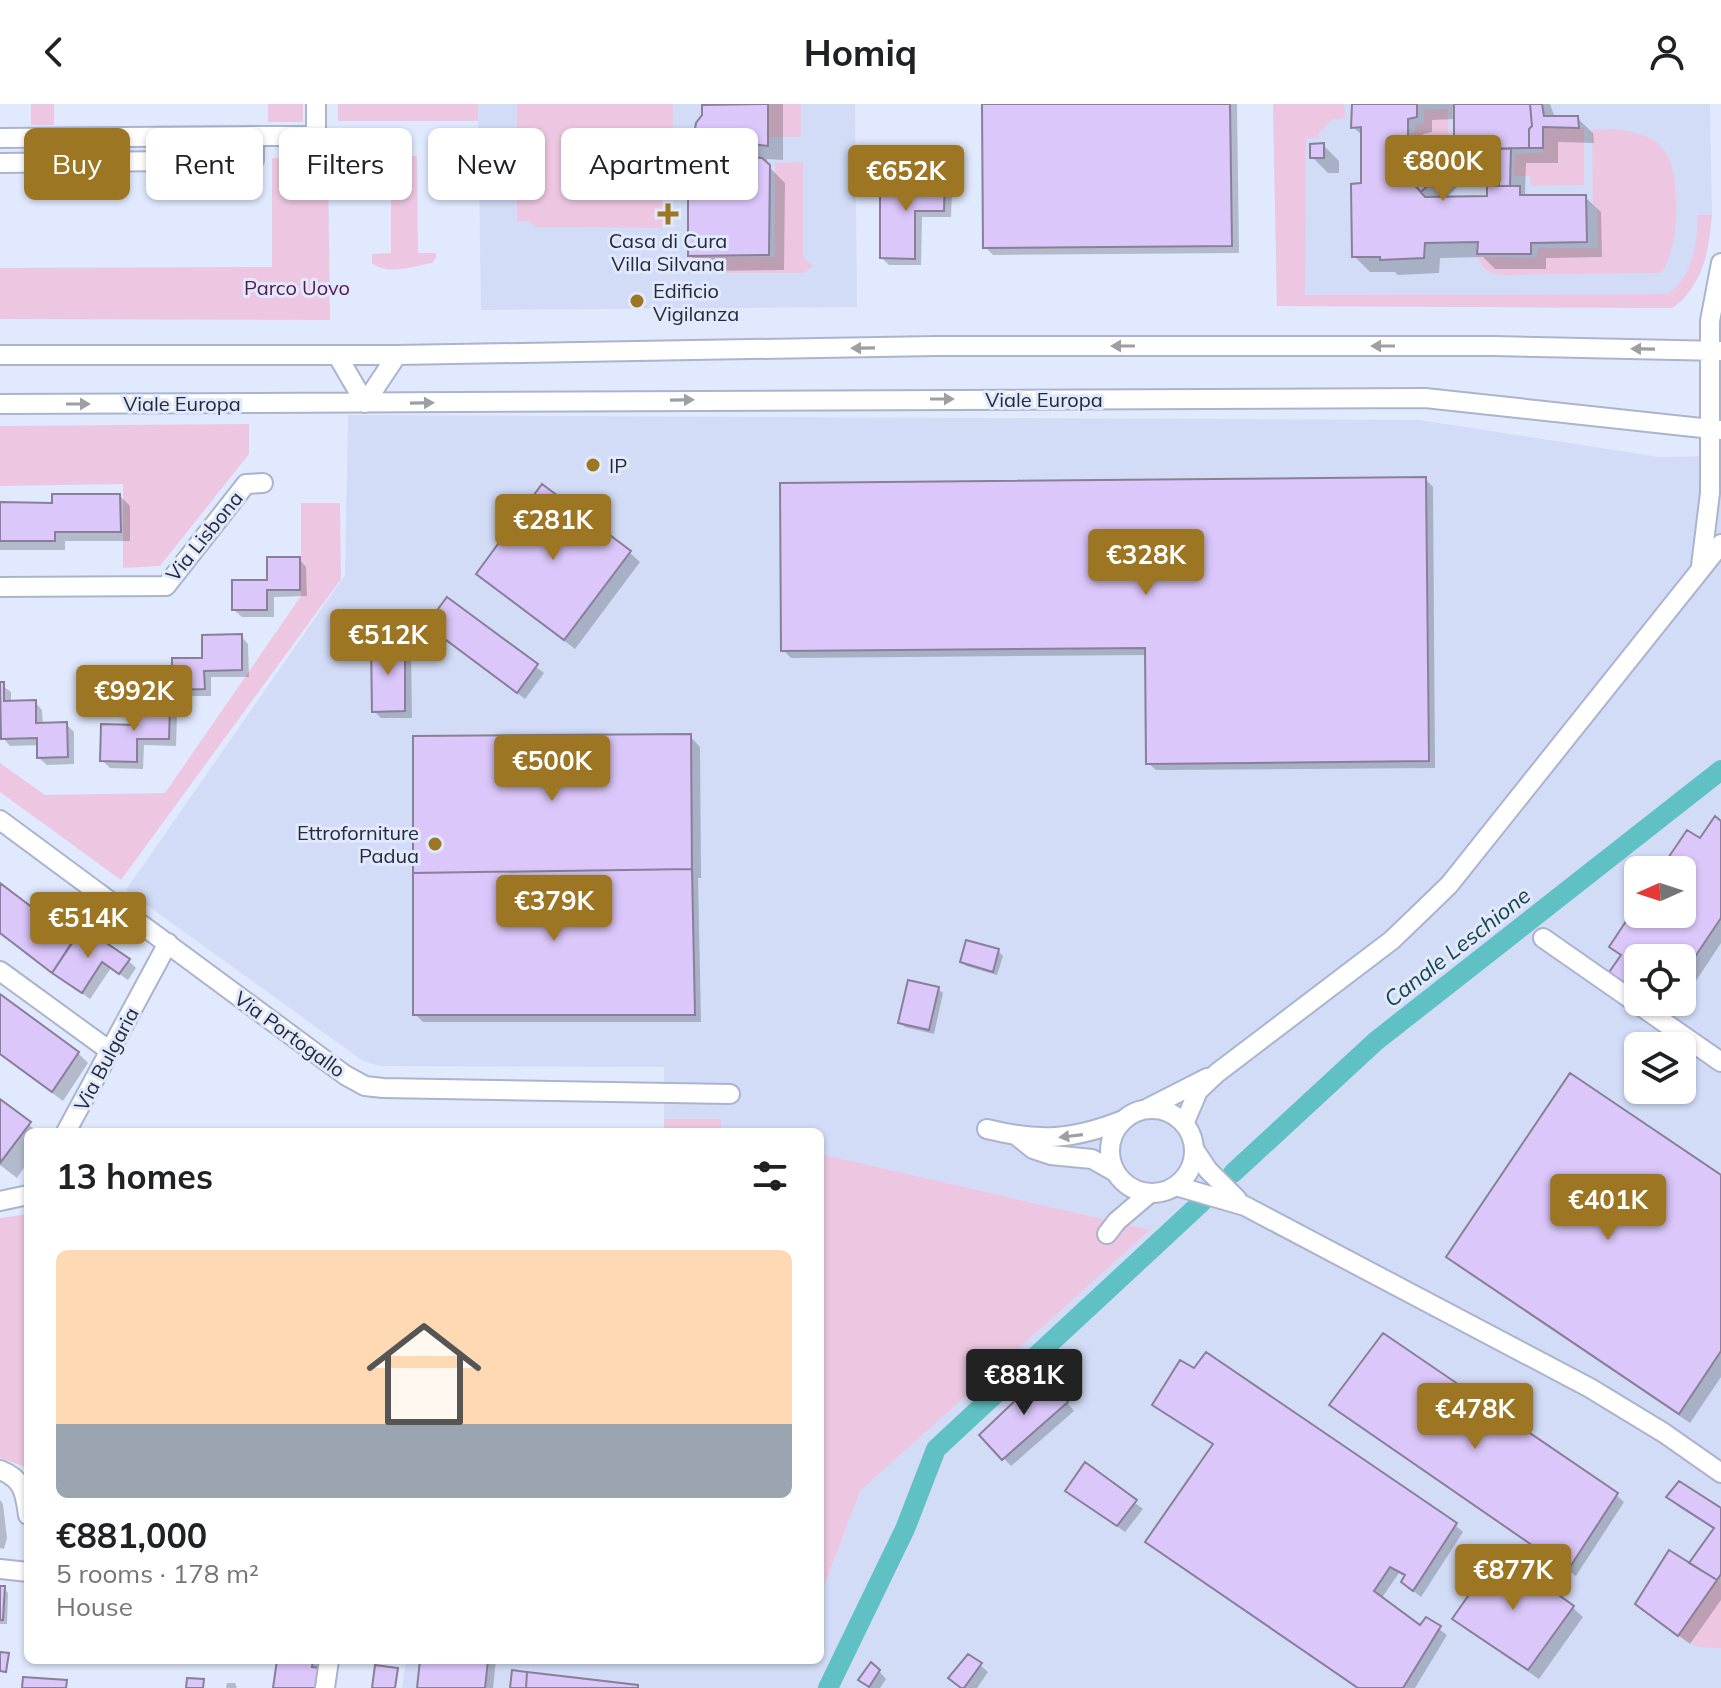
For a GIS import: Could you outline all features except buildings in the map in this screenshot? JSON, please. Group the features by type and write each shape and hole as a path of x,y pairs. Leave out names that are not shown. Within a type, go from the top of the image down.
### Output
{"street":[{"path":"263,136 316,136 316,104"},
{"path":"0,138 146,137"},
{"path":"0,163 146,161"},
{"path":"1701,568 1715,430 1712,299 1721,263"},
{"path":"0,355 397,355 936,346 1494,346 1715,351"},
{"path":"337,355 365,403 397,355"},
{"name":"Viale Europa","path":"0,404 1425,398 1715,430"},
{"name":"Via Lisbona","path":"0,587 166,586 246,484 263,483"},
{"path":"1184,1124 1198,1091 1217,1073 1392,940 1449,885 1721,544"},
{"name":"Via Portogallo","path":"0,820 345,1075 365,1086 730,1094"},
{"path":"1543,938 1721,1062"},
{"name":"Via Bulgaria","path":"68,1128 168,943"},
{"path":"0,971 110,1051"},
{"path":"987,1129 1017,1136 1089,1134 1134,1112 1148,1109 1217,1073"},
{"path":"1017,1136 1033,1149 1051,1155 1092,1159 1136,1190 1164,1192 1186,1176 1193,1163 1194,1149 1184,1124 1174,1115 1148,1109"},
{"path":"1123,1120 1114,1131 1110,1145 1110,1159 1120,1178 1112,1228 1150,1193"},
{"path":"1194,1149 1224,1189 1245,1206 1590,1388 1664,1433 1721,1473"},
{"path":"1176,1186 1245,1206"},
{"path":"0,1201 24,1196"},
{"path":"0,1470 12,1475 24,1488"},
{"path":"0,1569 24,1572"},
{"path":"325,1688 328,1664"}],"shaded area":[{"name":"Casa di Cura Villa Silvana","path":"478,104 855,104 857,307 481,310 479,200 545,200 545,128 478,128"},
{"path":"1273,104 1710,104 1712,215 1701,272 1683,300 1672,308 1277,306"},
{"path":"348,415 1420,420 1659,457 1721,456 1721,1688 402,1688 405,1664 824,1664 824,1128 664,1128 664,1067 380,1066 363,1061 126,890 345,575"}],"green space":[{"path":"31,104 54,104 54,125 31,125"},
{"path":"268,104 303,104 303,122 268,122"},
{"path":"338,104 478,104 478,121 338,121"},
{"path":"517,104 673,104 673,128 561,128 561,200 672,200 672,228 536,227 528,221 517,221 517,200 545,200 545,128 517,128"},
{"path":"768,104 801,104 801,137 768,137"},
{"path":"1273,104 1344,104 1345,118 1331,120 1318,138 1306,138 1305,295 1667,294 1683,279 1692,259 1698,215 1712,215 1702,267 1691,290 1672,308 1277,306"},
{"path":"1448,109 1448,139 1437,152 1416,151 1415,125 1424,124 1424,110"},
{"path":"1544,128 1584,128 1584,185 1531,186 1530,176 1514,176 1515,154 1543,153"},
{"path":"1592,130 1637,133 1649,138 1659,144 1672,166 1675,227 1673,244 1663,271 1507,275 1485,269 1478,257 1536,258 1538,248 1598,248 1597,207 1593,205"},
{"path":"1469,154 1492,154 1493,174 1478,174 1478,187 1452,187 1453,171"},
{"path":"412,156 417,156 418,253 436,253 436,258 432,263 393,270 372,263 372,254 391,253 391,200 412,200"},
{"name":"Parco Uovo","path":"272,158 279,158 279,200 329,200 330,320 0,319 0,268 272,267"},
{"path":"803,162 803,257 813,266 803,273 688,273 688,257 775,257 775,163"},
{"path":"249,424 249,454 160,566 123,568 123,484 0,486 0,426"},
{"path":"301,503 340,503 341,579 121,880 0,792 0,763 45,795 165,793 301,596"},
{"path":"664,1119 721,1119 721,1128 664,1128"},
{"path":"824,1155 1150,1230 860,1491 824,1586"},
{"path":"24,1215 24,1467 0,1458 0,1218"},
{"path":"1717,1580 1721,1583 1721,1648 1698,1647 1678,1636"}],"waterway":[{"name":"Canale Leschione","path":"1233,1173 1376,1041 1721,770"},
{"name":"Canale Leschione","path":"828,1688 905,1529 936,1449 1202,1202"}],"place":[{"name":"Casa di Cura Villa Silvana","path":"668,214"},
{"name":"Edificio Vigilanza","path":"637,301"},
{"name":"IP","path":"593,465"},
{"name":"Ettroforniture Padua","path":"435,844"}]}
